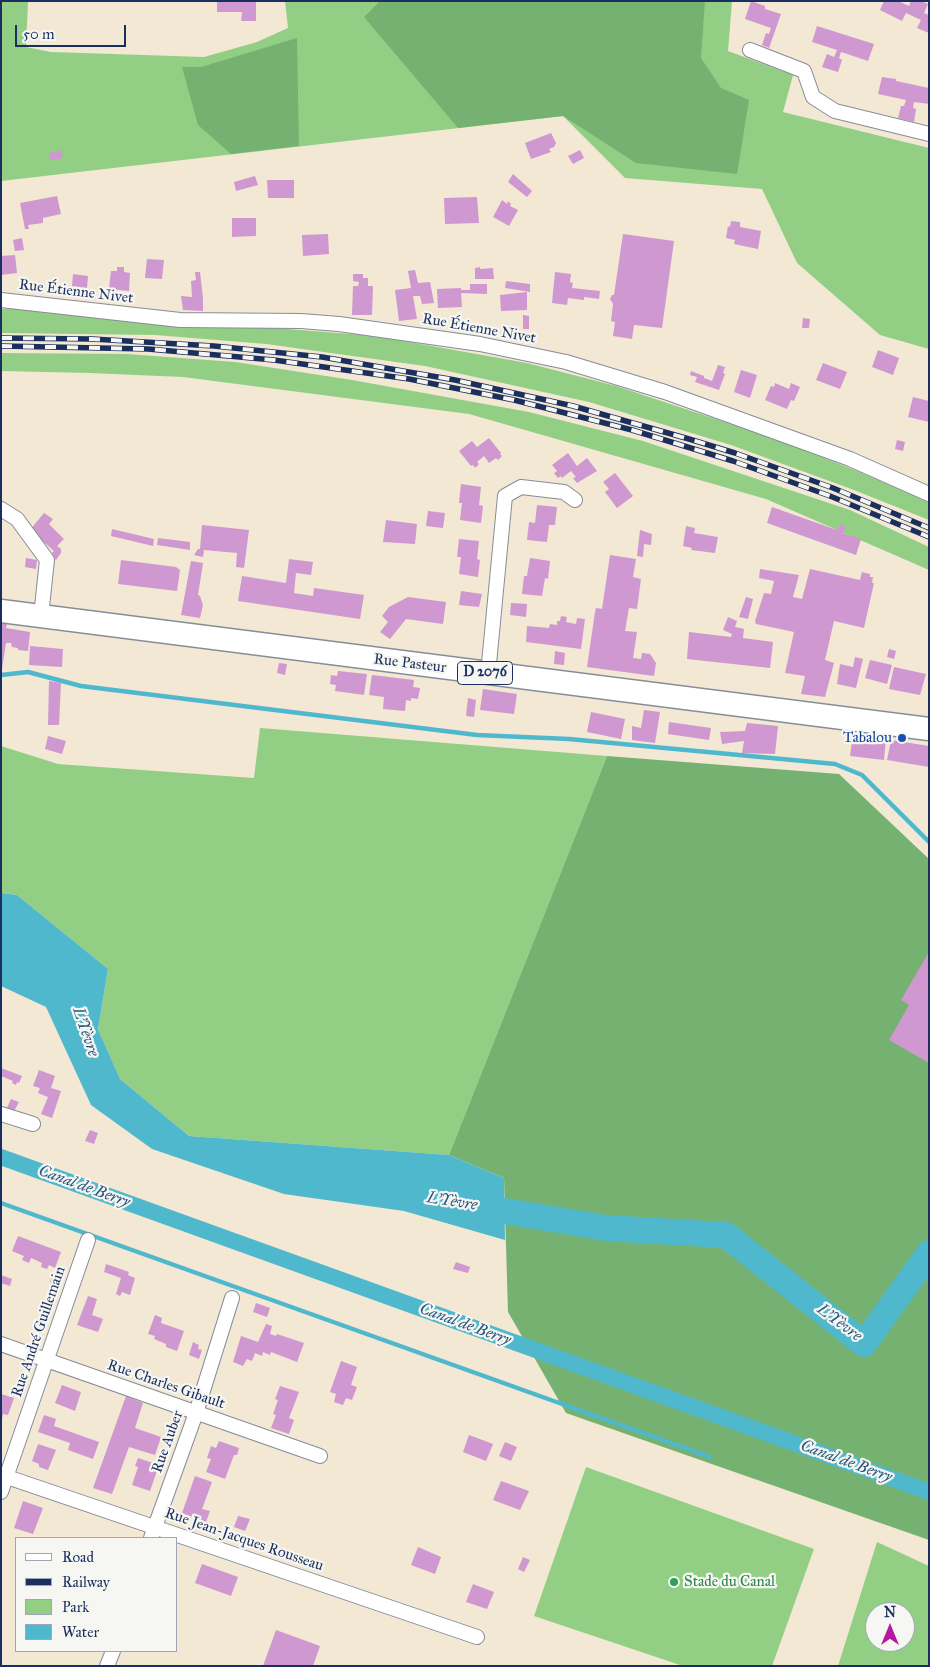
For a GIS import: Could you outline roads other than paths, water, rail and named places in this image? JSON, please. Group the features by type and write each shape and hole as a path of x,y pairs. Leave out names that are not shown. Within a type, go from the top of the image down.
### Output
{"main road":[{"name":"D 2076","path":"1,611 41,616"},
{"name":"Rue Pasteur","path":"41,616 929,730"}],"street":[{"path":"750,50 804,71 813,97 835,111 929,134"},
{"name":"Rue Étienne Nivet","path":"1,300 180,320 301,320 480,344 566,362 666,392 850,459 929,494"},
{"path":"488,674 505,496 521,487 564,492 575,500"},
{"path":"1,509 17,519 47,560 41,616"},
{"path":"1,1114 33,1124"},
{"name":"Rue André Guillemain","path":"1,1492 4,1476 47,1360 88,1240"},
{"name":"Rue Auber","path":"153,1532 196,1413 232,1298"},
{"name":"Rue Charles Gibault","path":"1,1344 320,1456"},
{"name":"Rue Jean-Jacques Rousseau","path":"4,1476 168,1537"},
{"name":"Rue Jean-Jacques Rousseau","path":"178,1540 477,1637"},
{"path":"108,1666 113,1652"}],"water":[{"path":"1,893 17,895 108,969 98,1029 120,1079 189,1136 449,1155 504,1178 505,1240 404,1211 284,1194 152,1149 91,1105 46,1007 1,986"}],"waterway":[{"path":"1,675 28,672 81,686 477,735 569,739 835,764 862,775 929,842"},
{"name":"Canal de Berry","path":"1,1157 929,1492"},
{"path":"1,1203 710,1457"},
{"name":"L'Yèvre","path":"469,1205 606,1228 726,1235 864,1344 929,1253"}],"railway":[{"path":"1,338 92,339 214,346 322,357 455,380 573,406 735,453 833,488 929,528"},
{"path":"1,346 148,349 274,360 409,379 514,400 632,430 733,461 830,496 929,537"}],"place":[{"name":"Tabalou","path":"902,738"},
{"name":"Stade du Canal","path":"674,1582"}]}
